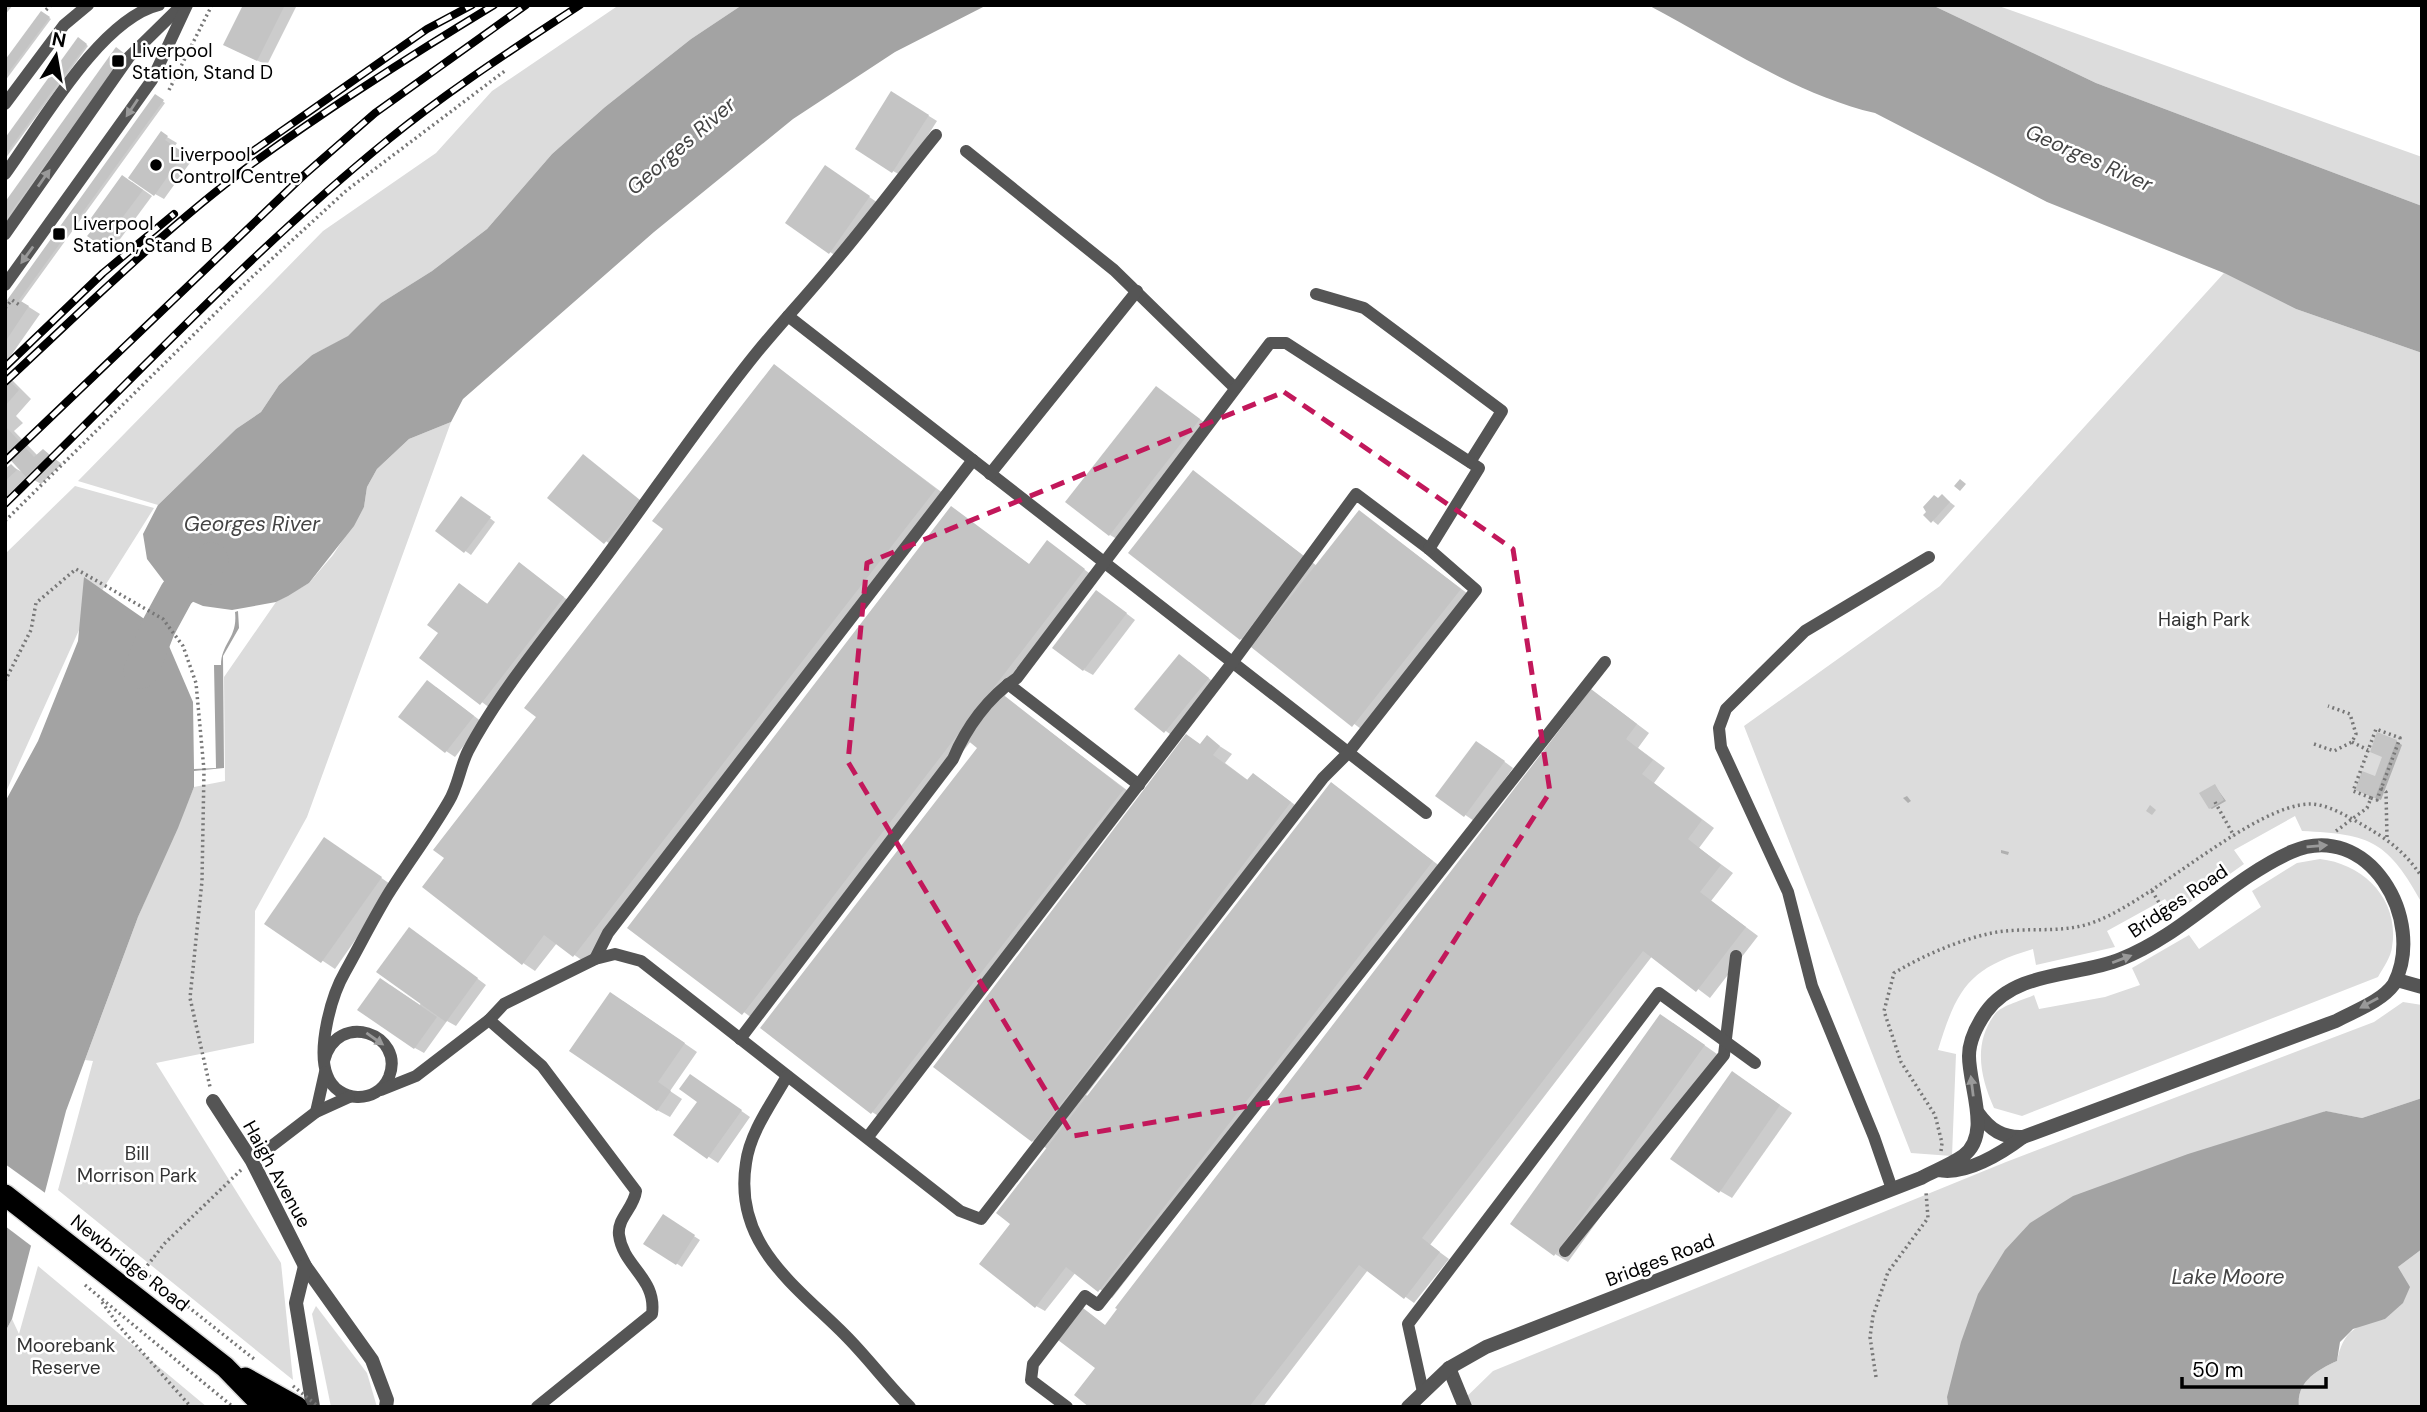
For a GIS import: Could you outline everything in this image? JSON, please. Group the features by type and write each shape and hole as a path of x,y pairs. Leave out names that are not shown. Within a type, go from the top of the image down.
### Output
{"highway":[{"name":"Newbridge Road","path":"5,1195 225,1367 264,1407"},
{"name":"Newbridge Road","path":"225,1367 299,1401"}],"street":[{"name":"Bridges Road","path":"1408,1407 1449,1368 1486,1347 1892,1189 1964,1155 1973,1145 1978,1132 1978,1113 1972,1094 1970,1044 1980,1020 1994,1002 2032,981 2119,960 2175,930 2250,875 2287,854 2315,845 2334,845 2368,859 2390,879 2416,938 2397,980 2376,999 2336,1021 2024,1136 2007,1150 1951,1173 1937,1170"},
{"path":"2397,980 2422,987"},
{"name":"Haigh Avenue","path":"213,1101 252,1161 305,1266 372,1360 387,1400 386,1407"},
{"path":"1978,1113 1987,1126 1998,1132 2012,1137 2024,1136"},
{"path":"299,1401 296,1303 305,1266"},
{"path":"1449,1368 1465,1407"}],"lane":[{"path":"5,104 64,25 88,5"},
{"path":"5,174 99,44 127,19 159,5"},
{"path":"5,234 130,57 182,5"},
{"path":"5,285 152,80 187,5"},
{"path":"349,1097 333,1087 325,1065 328,1014 335,990 385,899 451,798 467,752 523,669 757,352 936,135"},
{"path":"966,151 1137,291 1235,388"},
{"path":"990,474 1137,291"},
{"path":"1316,294 1364,308 1502,411 1470,462"},
{"path":"788,316 1426,813"},
{"path":"740,1038 953,759 962,738 998,690 1017,678 1270,342 1286,343 1479,468 1429,549"},
{"path":"595,959 608,933 973,460"},
{"path":"252,1161 316,1112 349,1097 368,1096 416,1076 489,1020 504,1004 595,959 615,954 641,961 960,1212 981,1219 1323,778 1348,753 1476,590 1429,549 1356,494 1232,663 867,1138"},
{"path":"1892,1189 1874,1137 1812,986 1788,892 1721,747 1719,728 1726,709 1805,631 1928,557"},
{"path":"1067,1407 1031,1380 1033,1364 1085,1296 1098,1305 1605,662"},
{"path":"1008,684 1139,785"},
{"path":"1565,1251 1724,1055 1736,956"},
{"path":"1423,1392 1408,1324 1659,993 1755,1063"},
{"path":"489,1020 542,1066 636,1191 634,1205 620,1221 619,1235 624,1250 652,1291 654,1302 652,1314 537,1407"},
{"path":"316,1112 331,1044 355,1031 374,1035 387,1049 390,1058 389,1077 377,1092"},
{"path":"787,1076 757,1131 746,1162 744,1201 757,1241 789,1282 847,1337 886,1384 910,1407"}],"path":[{"path":"46,10 51,5"},
{"path":"169,90 212,5"},
{"path":"5,521 251,278 347,190 506,70"},
{"path":"5,308 12,300 21,306"},
{"path":"5,681 32,629 36,603 76,569 163,619 183,646 196,683 204,770 202,881 190,998 213,1101"},
{"path":"2314,744 2334,751 2352,742 2356,734 2350,714 2329,706"},
{"path":"2376,729 2400,738 2377,800 2353,791 2368,750 2376,729"},
{"path":"2352,742 2368,750"},
{"path":"2381,788 2386,792 2386,838"},
{"path":"2336,831 2367,808 2371,798"},
{"path":"2215,802 2234,836"},
{"path":"1875,1377 1870,1337 1873,1316 1888,1272 1927,1218 1942,1143 1935,1115 1901,1062 1884,1011 1895,972 1924,955 1993,933 2063,930 2095,922 2152,891 2234,836 2288,808 2309,804 2324,806 2386,838 2422,877"},
{"path":"2152,891 2175,930"},
{"path":"252,1161 165,1243 143,1271 224,1338 263,1366"},
{"path":"83,1283 233,1407"},
{"path":"98,1298 119,1326 191,1407"},
{"path":"283,1380 299,1401 319,1407"}],"highlighted area":[{"path":"1284,392 1513,549 1550,792 1360,1087 1073,1136 848,762 867,563"}],"green space":[{"path":"619,5 742,5 691,39 605,107 552,154 487,229 432,271 381,303 348,337 312,355 279,385 261,412 236,429 158,505 78,481 323,231 436,153 492,91"},
{"path":"1932,5 1996,5 2422,157 2422,206 2096,83"},
{"name":"Haigh Park","path":"2224,273 2296,309 2422,353 2422,903 2399,866 2376,845 2346,835 2302,831 2295,816 2234,850 2244,864 2175,913 2165,899 2107,931 2115,947 2036,965 2033,949 2011,956 1980,973 1960,996 1938,1050 1956,1054 1952,1156 1911,1153 1744,726 1940,586"},
{"name":"Bill Morrison Park","path":"451,422 307,817 255,911 254,1043 156,1063 281,1263 293,1380 58,1190 93,1061 85,1060 138,917 194,787 225,781 224,677 276,602 309,583 333,555 364,507 367,487 377,469 409,439"},
{"path":"75,486 154,508 84,619 5,794 5,554"},
{"path":"2320,859 2351,868 2376,887 2384,900 2393,930 2392,947 2378,977 2022,1116 1994,1108 1982,1072 1981,1048 1988,1025 1998,1011 2034,995 2039,1009 2105,997 2140,985 2132,968 2189,935 2199,949 2261,907 2252,891 2297,863"},
{"path":"2403,1002 2422,1005 2422,1098 2362,1118 2325,1111 1947,1397 1948,1407 1456,1407 1493,1371 2006,1162 2374,1022"},
{"path":"2422,1249 2422,1407 2299,1407 2304,1384 2322,1368 2337,1361 2347,1336 2366,1323 2385,1319 2398,1267"},
{"name":"Moorebank Reserve","path":"38,1266 207,1407 5,1407 5,1332 12,1319 19,1334"},
{"path":"316,1306 367,1373 377,1407 331,1407 312,1314"}],"water":[{"name":"Georges River","path":"742,5 987,5 895,52 793,119 654,232 463,399 451,422 409,439 377,469 367,487 364,507 354,526 309,583 276,602 232,610 203,606 182,597 166,584 147,559 143,534 158,505 236,429 261,412 279,385 312,355 348,336 381,303 432,271 487,229 552,154 605,107 691,39"},
{"name":"Georges River","path":"1648,5 1932,5 2096,83 2422,206 2422,353 2296,309 2224,273 2047,202 1875,113 1816,93 1758,66"},
{"path":"84,577 163,632 193,702 194,769 216,768 214,665 221,665 224,651 234,628 235,612 238,611 239,628 223,656 224,768 194,771 194,787 138,917 66,1111 12,1319 5,1332 5,802 38,741 78,641"},
{"name":"Lake Moore","path":"2422,1098 2422,1249 2398,1267 2410,1287 2403,1303 2385,1319 2353,1329 2340,1342 2337,1361 2322,1368 2304,1384 2299,1407 1948,1407 1947,1397 1961,1342 1978,1294 2005,1250 2030,1223 2073,1196 2188,1154 2326,1111 2362,1118"}],"pier":[{"path":"5,1164 48,1195 34,1248 5,1226"}],"building":[{"path":"243,5 285,5 257,61 223,45"},
{"path":"41,11 50,17 5,77 5,60"},
{"path":"78,37 87,44 5,155 5,138"},
{"path":"116,47 125,54 5,220 5,202"},
{"path":"891,91 929,115 892,173 855,149"},
{"path":"155,94 164,100 19,300 29,306 5,342 5,303"},
{"name":"Liverpool Control Centre","path":"161,131 168,136 165,140 184,153 154,196 128,178"},
{"path":"825,165 870,196 829,254 785,223"},
{"path":"122,175 143,190 101,246 87,236 93,229 86,225"},
{"path":"774,364 936,489 573,957 544,935 522,965 422,887 444,858 433,850 536,717 524,708 663,529 652,521"},
{"path":"5,377 19,390 5,406"},
{"path":"1156,386 1200,419 1109,536 1065,502"},
{"path":"5,426 34,457 43,449 51,456 27,478 5,454"},
{"path":"583,454 640,500 604,544 547,498"},
{"path":"11,464 17,470 5,481 5,469"},
{"path":"1193,470 1305,557 1240,640 1128,553"},
{"path":"1960,479 1966,484 1960,491 1954,486"},
{"path":"1942,494 1950,502 1931,523 1923,515 1926,512 1923,507 1934,495 1938,498"},
{"path":"461,496 491,517 464,553 435,531"},
{"path":"951,506 1029,564 1047,540 1085,569 742,1015 627,928"},
{"path":"1359,510 1461,589 1352,727 1251,647"},
{"path":"519,562 564,597 480,705 419,658 438,633 427,625 459,583 487,604"},
{"path":"1096,590 1127,613 1083,671 1052,648"},
{"path":"1179,654 1209,678 1164,733 1134,709"},
{"path":"427,680 474,716 445,753 398,717"},
{"path":"1591,689 1637,724 1626,739 1653,760 1642,774 1702,820 1688,839 1721,865 1700,892 1746,927 1696,992 1643,951 1422,1238 1440,1252 1404,1299 1359,1265 1249,1407 1089,1407 1074,1395 1095,1368 1058,1340 1083,1308 1105,1325 1117,1309 1115,1308"},
{"path":"1001,693 1124,789 871,1114 760,1028 977,748 966,739"},
{"path":"2377,732 2397,740 2375,798 2355,790 2362,771 2375,776 2382,757 2370,752"},
{"path":"1186,734 1200,744 1207,735 1220,746 1213,755 1247,780 1253,773 1291,802 1032,1142 933,1067"},
{"path":"1476,741 1505,761 1464,817 1435,796"},
{"path":"1331,782 1433,861 1098,1292 1066,1267 1035,1308 979,1264 1010,1224 996,1213"},
{"path":"2215,784 2224,800 2209,809 2199,793"},
{"path":"2150,805 2156,810 2152,815 2146,811"},
{"path":"324,837 382,877 321,963 264,924"},
{"path":"409,927 478,978 446,1022 376,972"},
{"path":"380,978 437,1017 414,1049 357,1010"},
{"path":"610,992 685,1043 658,1082 671,1091 657,1111 569,1051"},
{"path":"1660,1014 1705,1045 1554,1256 1510,1224"},
{"path":"1732,1071 1780,1105 1719,1193 1670,1159"},
{"path":"690,1074 742,1110 707,1159 673,1135 697,1102 679,1089"},
{"path":"663,1214 695,1235 676,1265 643,1244"}],"waterway":[{"name":"Georges River","path":"141,671 158,628 177,593 211,560"}],"railway":[{"path":"253,151 427,29 472,5"},
{"path":"5,382 155,243 249,166 370,83 494,5"},
{"path":"5,461 304,175 375,113 526,5"},
{"path":"5,504 193,317 338,182 435,103 580,5"},
{"path":"5,367 103,273 174,214"}],"place":[{"name":"Liverpool Station, Stand D","path":"118,61"},
{"name":"Liverpool Control Centre","path":"156,165"},
{"name":"Liverpool Station, Stand B","path":"59,234"}]}
